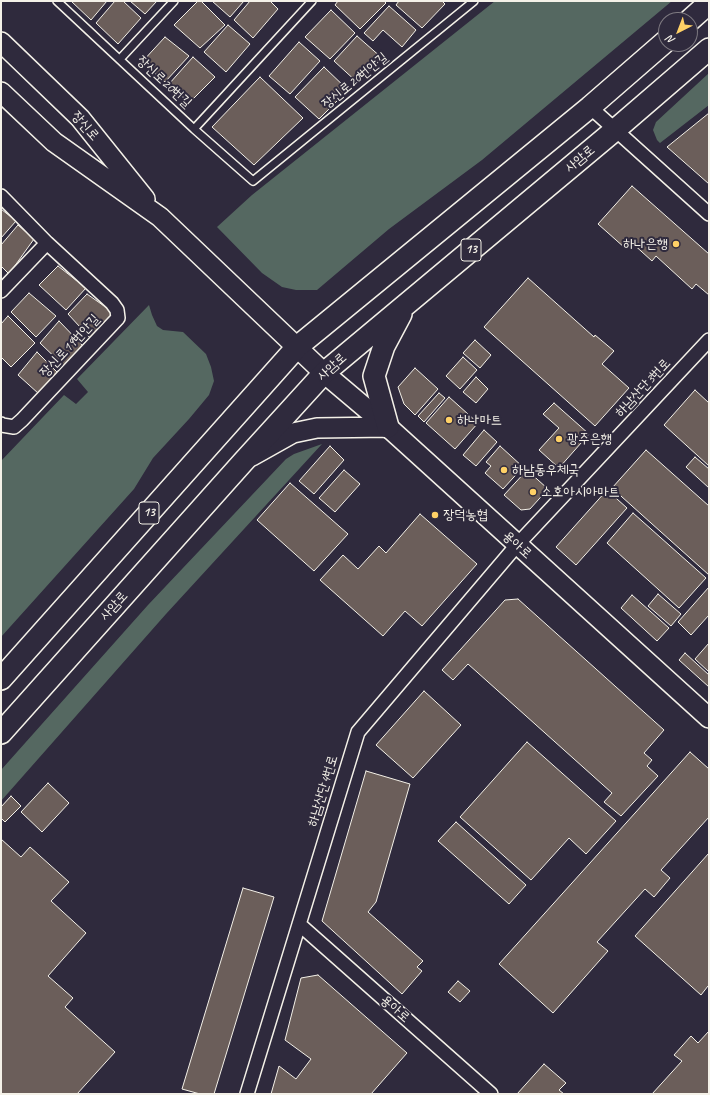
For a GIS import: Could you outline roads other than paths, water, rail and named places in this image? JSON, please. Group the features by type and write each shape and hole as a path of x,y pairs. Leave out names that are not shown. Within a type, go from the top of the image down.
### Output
{"main road":[{"path":"698,13 709,3"},
{"name":"13","path":"1,679 297,346 590,107 658,48"},
{"name":"사암로","path":"1,733 324,373 615,130 709,48"},
{"path":"388,427 374,376 384,346 406,304"}],"street":[{"name":"장신로","path":"1,42 80,118 160,217 324,373"},
{"name":"장신로","path":"1,92 54,142 160,217"},
{"path":"590,107 709,214"},
{"name":"장신로19번안길","path":"1,196 47,243 112,303 117,310 118,318 22,420 14,427 1,424"},
{"path":"1,291 47,243"},
{"name":"하남산단3번로","path":"517,545 709,340"},
{"name":"용아로","path":"324,373 388,427 709,718"},
{"path":"243,462 293,433 318,428 388,427"},
{"name":"하남산단4번로","path":"247,1094 358,732 517,545"},
{"name":"용아로","path":"299,924 491,1094"}],"lane":[{"name":"장신로20번길","path":"57,1 194,129 253,181"},
{"path":"120,59 174,1"},
{"path":"194,129 312,1"},
{"name":"장신로20번안길","path":"253,181 474,1"}],"place":[{"name":"하나은행","path":"676,244"},
{"name":"하나마트","path":"449,420"},
{"name":"광주은행","path":"559,439"},
{"name":"하남동우체국","path":"504,470"},
{"name":"소호아시아마트","path":"533,492"},
{"name":"장덕농협","path":"435,515"}]}
